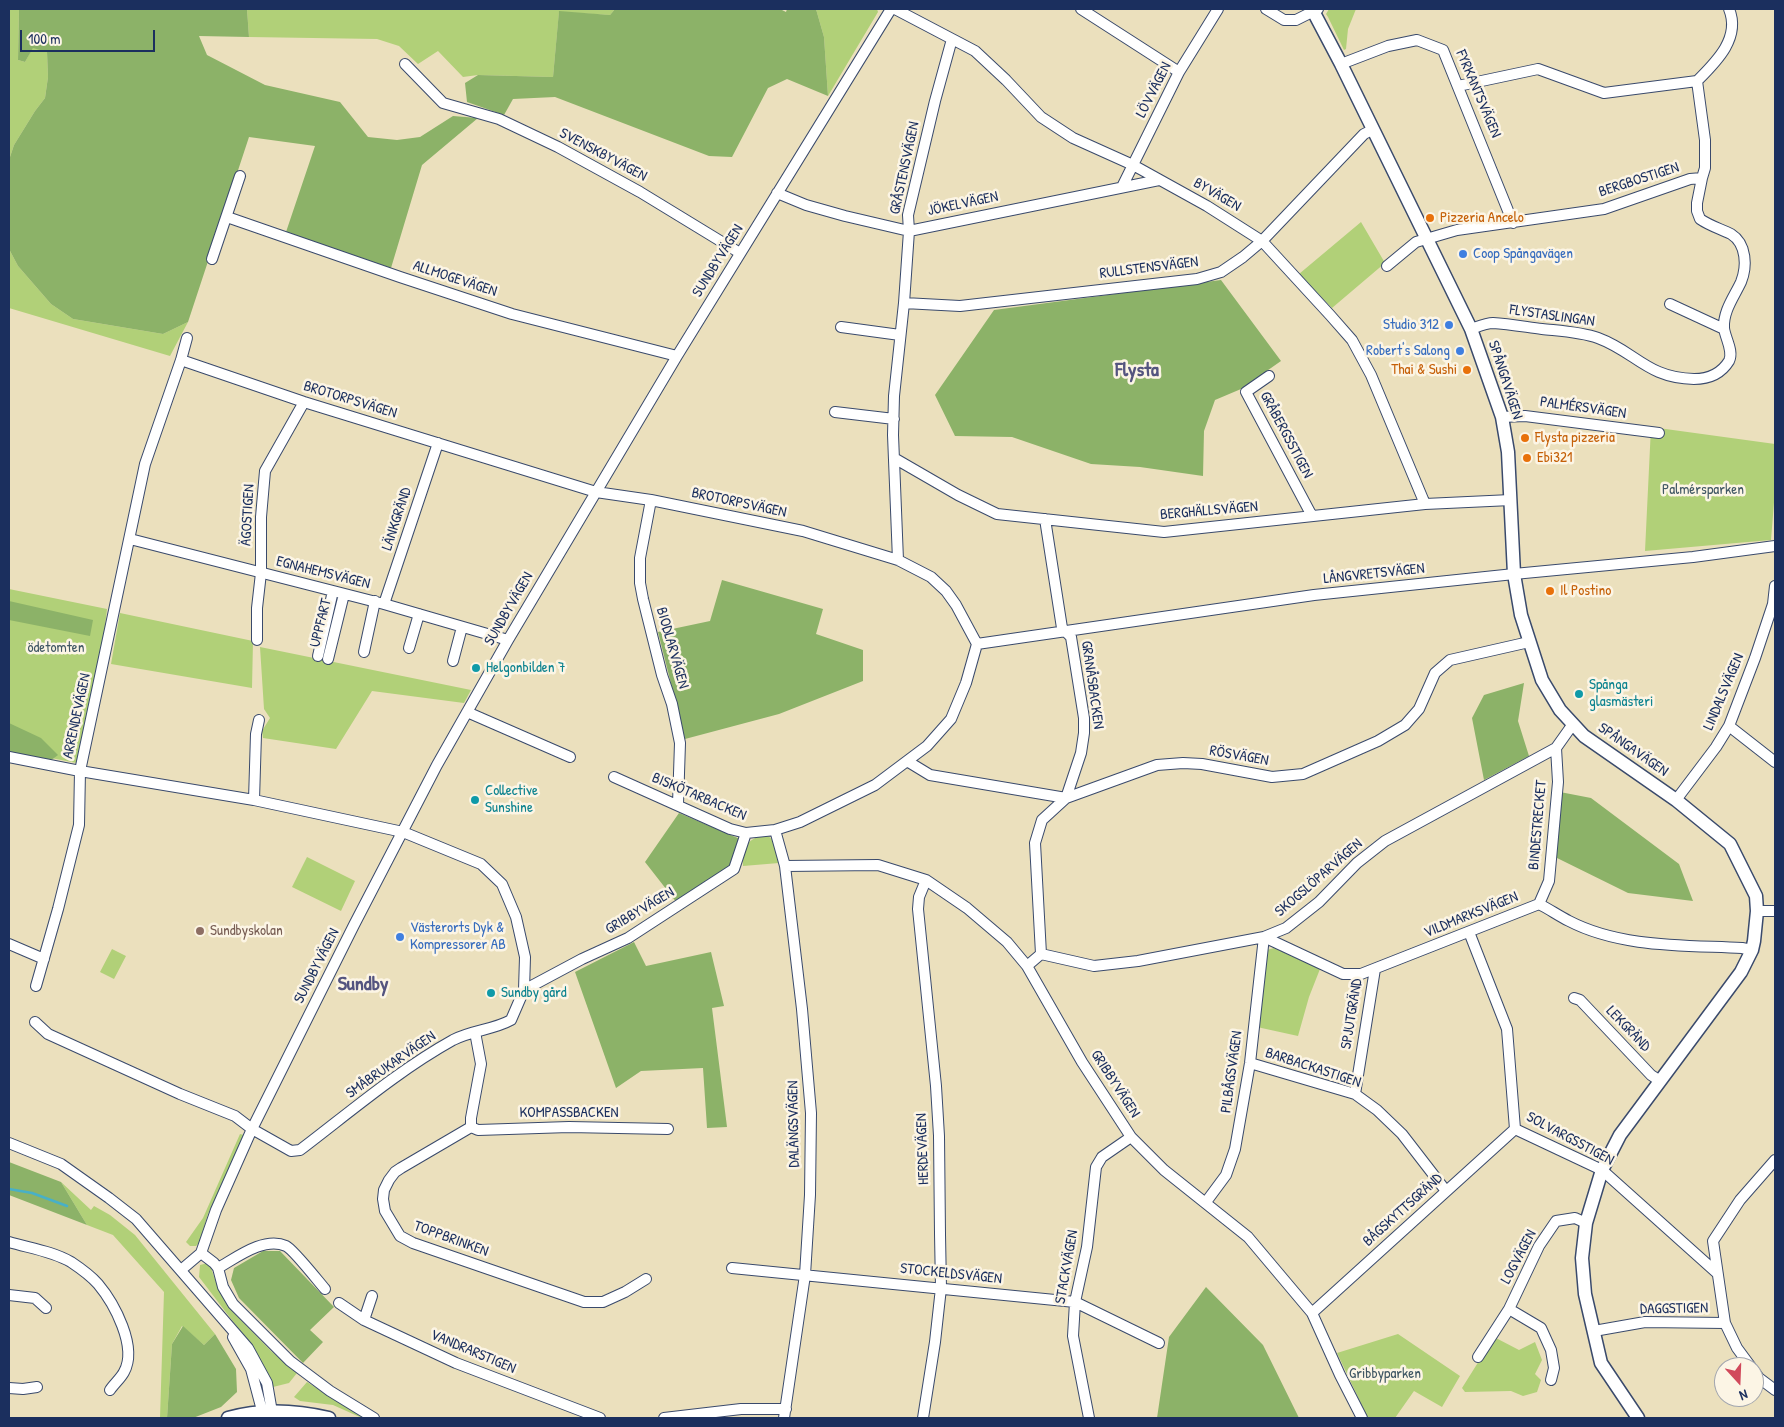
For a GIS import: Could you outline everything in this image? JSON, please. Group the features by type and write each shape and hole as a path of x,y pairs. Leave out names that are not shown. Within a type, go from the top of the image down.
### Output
{"street":[{"name":"BYVÄGEN","path":"893,9 975,52 1006,80 1041,117 1073,138 1133,165 1208,206 1262,240 1352,340 1371,375 1425,504"},
{"name":"SUNDBYVÄGEN","path":"201,1253 216,1210 252,1129 437,766 508,640 677,356 893,9"},
{"path":"1081,9 1179,72"},
{"name":"LÖVVÄGEN","path":"1122,187 1179,72 1218,9"},
{"path":"1266,9 1284,20 1296,20 1315,10"},
{"path":"1458,86 1538,69 1604,93 1697,81 1726,48 1733,27 1729,9"},
{"name":"SPÅNGAVÄGEN","path":"1315,10 1372,130 1471,329 1502,417 1508,452 1514,574 1521,615 1542,680 1560,710 1584,736 1676,800 1730,844 1756,896 1757,911 1754,942 1741,972 1620,1135 1602,1170 1586,1223 1582,1258 1585,1294 1602,1363 1638,1418"},
{"name":"GRÅSTENSVÄGEN","path":"898,560 894,458 894,396 904,304 909,231 908,215 935,100 952,39"},
{"name":"FYRKANTSVÄGEN","path":"1341,64 1388,46 1417,40 1443,50 1513,223"},
{"name":"SVENSKBYVÄGEN","path":"405,64 443,103 499,119 558,146 640,192 740,253"},
{"name":"FLYSTASLINGAN","path":"1471,329 1491,323 1597,338 1612,344 1647,368 1663,375 1681,379 1699,379 1713,376 1723,370 1731,353 1724,329 1725,314 1744,273 1745,262 1740,244 1736,238 1700,219 1697,211 1705,168 1705,140 1697,81"},
{"name":"RULLSTENSVÄGEN","path":"904,304 960,306 1197,279 1221,272 1243,257 1262,240 1364,134 1372,130"},
{"path":"212,259 240,176"},
{"name":"BERGBOSTIGEN","path":"1387,266 1416,242 1457,230 1604,209 1690,179 1702,178"},
{"name":"JÖKELVÄGEN","path":"777,193 845,216 909,231 1159,180"},
{"name":"ALLMOGEVÄGEN","path":"227,217 512,314 677,356"},
{"path":"1670,304 1724,329"},
{"path":"841,327 900,335"},
{"name":"ARRENDEVÄGEN","path":"36,986 79,825 80,771 145,464 182,360 187,338"},
{"name":"BROTORPSVÄGEN","path":"182,360 304,402 596,492 651,500 803,531 898,560 931,577 946,591 956,605 977,644"},
{"name":"GRÅBERGSSTIGEN","path":"1269,376 1246,392 1312,516"},
{"name":"ÄGOSTIGEN","path":"257,640 257,608 261,573 261,517 265,470 304,402"},
{"path":"835,412 894,419"},
{"name":"PALMÉRSVÄGEN","path":"1502,417 1525,416 1659,433"},
{"name":"LÄNKGRÄND","path":"380,603 438,443"},
{"name":"BERGHÄLLSVÄGEN","path":"894,458 958,496 997,514 1164,532 1425,504 1510,500"},
{"name":"BIODLARVÄGEN","path":"651,500 640,558 640,583 662,675 672,704 680,742 678,804"},
{"name":"GRANÅSBACKEN","path":"1044,518 1062,628 1071,637 1084,718 1081,754 1066,798"},
{"name":"EGNAHEMSVÄGEN","path":"130,539 380,603 508,640"},
{"name":"LÅNGVRETSVÄGEN","path":"977,644 1314,596 1693,557 1775,546"},
{"name":"LINDALSVÄGEN","path":"1676,800 1716,747 1729,726 1774,604 1775,586"},
{"name":"UPPFART","path":"323,657 338,592"},
{"path":"364,652 380,603"},
{"path":"409,648 419,614"},
{"path":"453,661 462,627"},
{"name":"RÖSVÄGEN","path":"907,761 930,775 1066,798 1157,765 1183,763 1272,777 1304,774 1378,741 1405,725 1419,709 1435,673 1450,660 1529,642"},
{"path":"775,830 800,822 875,785 927,746 951,719 966,683 977,644"},
{"path":"468,712 570,757"},
{"path":"254,800 256,734 259,720"},
{"name":"SKOGSLÖPARVÄGEN","path":"1041,954 1094,966 1138,961 1264,937 1286,928 1319,902 1357,863 1385,841 1556,748 1573,724"},
{"path":"1729,726 1775,762"},
{"name":"BINDESTRECKET","path":"1539,904 1548,881 1558,782 1556,748"},
{"name":"SMÅBRUKARVÄGEN","path":"9,757 80,771 254,800 403,832 481,864 502,884 516,917 524,957 524,990 511,1020 490,1029 455,1039 412,1065 300,1150 291,1151 252,1129"},
{"name":"BISKÖTARBACKEN","path":"614,777 678,804 730,829 746,833 775,830"},
{"path":"1027,966 1041,954 1035,843 1042,820 1066,798"},
{"name":"DALÄNGSVÄGEN","path":"775,830 785,866 811,1104 810,1195 805,1275 785,1414"},
{"name":"GRIBBYVÄGEN","path":"524,990 582,959 628,938 734,869 746,833"},
{"name":"GRIBBYVÄGEN","path":"785,866 878,865 926,880 967,908 1007,942 1027,966 1082,1062 1131,1137 1164,1170 1248,1236 1312,1313 1362,1418"},
{"name":"HERDEVÄGEN","path":"923,1418 941,1288 938,1128 933,1047 918,910 919,897 926,880"},
{"name":"VILDMARKSVÄGEN","path":"1264,937 1343,974 1361,974 1539,904 1570,922 1605,934 1644,942 1752,950"},
{"path":"1757,911 1775,911"},
{"name":"SOLVARGSSTIGEN","path":"1469,932 1507,1029 1515,1130 1602,1170 1717,1273"},
{"name":"PILBÅGSVÄGEN","path":"1206,1202 1226,1175 1236,1149 1250,1063 1264,937"},
{"path":"9,944 44,959"},
{"name":"SPJUTGRÄND","path":"1355,1094 1374,969"},
{"name":"LEKGRÄND","path":"1574,998 1580,1000 1651,1075 1660,1081"},
{"path":"35,1022 48,1034 180,1094 235,1116 252,1129"},
{"path":"471,1127 471,1118 482,1064 475,1032"},
{"name":"BARBACKASTIGEN","path":"1250,1063 1355,1094 1377,1110 1402,1134 1446,1191"},
{"name":"KOMPASSBACKEN","path":"471,1127 478,1130 569,1126 668,1129"},
{"name":"TOPPBRINKEN","path":"471,1127 395,1172 389,1180 384,1190 385,1211 400,1236 413,1243 584,1302 603,1302 625,1292 646,1279"},
{"name":"BÅGSKYTTSGRÄND","path":"1312,1313 1515,1130"},
{"name":"STACKVÄGEN","path":"1089,1418 1073,1336 1076,1302 1087,1247 1096,1167 1102,1157 1131,1137"},
{"path":"9,1143 62,1164 136,1219 226,1322 251,1369 268,1415"},
{"path":"1744,1357 1725,1323 1713,1241 1740,1200 1775,1160"},
{"name":"LOGVÄGEN","path":"1478,1357 1509,1308 1539,1246 1556,1221 1575,1218 1586,1223"},
{"path":"9,1242 46,1252 69,1261 97,1282 114,1306 124,1329 128,1352 125,1371 110,1390"},
{"path":"218,1268 251,1250 266,1245 287,1246 326,1289"},
{"path":"180,1270 201,1253 218,1268 223,1287 233,1304 276,1348 305,1373 374,1418"},
{"name":"STOCKELDSVÄGEN","path":"732,1268 1076,1302 1159,1342"},
{"path":"9,1295 35,1298 46,1308"},
{"path":"364,1320 372,1296"},
{"name":"VANDRARSTIGEN","path":"339,1303 364,1320 456,1363 600,1418"},
{"name":"LOGVÄGEN","path":"1509,1308 1541,1328 1551,1350 1554,1368 1551,1380"},
{"name":"DAGGSTIGEN","path":"1594,1331 1645,1322 1725,1323"},
{"path":"1764,1382 1775,1390"},
{"path":"9,1388 37,1387"},
{"path":"664,1418 742,1410 785,1414"},
{"path":"228,1418 293,1411 329,1418"}],"green space":[{"path":"9,9 19,9 18,60 25,62 33,47 47,52 48,77 45,98 14,145 9,160"},
{"path":"19,9 247,9 249,37 199,36 207,55 265,85 340,102 368,137 397,140 420,137 453,116 478,118 422,165 391,268 286,232 315,146 249,137 188,322 163,334 73,319 51,304 18,266 9,249 9,160 14,145 45,98 48,77 47,52 33,48 25,62 18,60"},
{"path":"247,9 615,9 610,15 559,12 553,77 478,75 463,77 438,51 418,64 399,46 377,39 249,37"},
{"path":"615,9 780,9 786,12 787,9 816,9 824,37 828,96 787,79 768,88 732,157 709,156 555,97 513,99 504,115 467,102 465,83 478,75 553,77 559,11 610,15"},
{"path":"816,9 877,9 878,12 828,96 824,37"},
{"path":"1329,9 1356,9 1348,29 1346,49 1344,50 1326,14"},
{"path":"1361,222 1385,263 1332,308 1299,274"},
{"path":"9,249 18,266 51,304 73,319 163,334 188,322 170,356 9,308"},
{"path":"1221,280 1281,361 1241,389 1215,400 1204,431 1203,476 1140,467 1091,464 1012,437 955,436 935,395 994,310"},
{"name":"Palmérsparken","path":"1651,427 1775,444 1775,490 1771,540 1645,551"},
{"path":"722,580 823,609 816,634 863,650 863,681 779,714 685,739 658,632 710,621"},
{"name":"ödetomten","path":"9,589 107,609 98,688 82,764 9,750"},
{"path":"9,601 93,620 90,636 9,620"},
{"path":"120,613 253,641 252,688 111,664"},
{"path":"260,647 471,690 464,703 372,691 336,749 263,738 262,731 270,718 264,709"},
{"path":"1524,683 1518,721 1529,756 1484,780 1472,718 1484,695"},
{"path":"9,723 41,738 58,755 50,761 9,752"},
{"path":"1560,792 1591,798 1679,864 1693,901 1628,893 1555,857"},
{"path":"679,813 740,839 730,866 677,903 645,862"},
{"path":"766,835 774,843 779,863 743,866 747,844 754,838"},
{"path":"307,857 355,881 341,911 292,887"},
{"path":"634,942 646,966 711,952 724,1006 712,1008 727,1127 707,1128 703,1068 641,1071 616,1088 575,972"},
{"path":"1274,948 1320,969 1309,997 1298,1036 1257,1027 1267,950"},
{"path":"112,949 126,956 114,979 100,972"},
{"path":"240,1134 244,1135 208,1214 199,1243 196,1246 190,1246 186,1242 203,1218"},
{"path":"9,1162 61,1182 87,1225 9,1195"},
{"path":"61,1182 91,1210 94,1206 110,1215 135,1235 215,1334 204,1345 182,1326 172,1344 167,1418 160,1418 164,1292 113,1235 87,1225"},
{"path":"263,1251 280,1251 334,1307 310,1330 323,1342 303,1363 239,1298 231,1280 234,1268"},
{"path":"208,1263 218,1288 233,1312 271,1351 297,1373 289,1383 273,1387 254,1349 199,1277 200,1265"},
{"path":"1206,1287 1263,1345 1299,1418 1157,1418 1169,1337"},
{"path":"183,1326 204,1345 215,1334 236,1369 237,1392 221,1407 193,1418 167,1418 172,1344"},
{"name":"Gribbyparken","path":"1398,1334 1460,1376 1442,1407 1414,1391 1395,1418 1368,1418 1337,1353"},
{"path":"1494,1337 1519,1350 1535,1342 1542,1360 1535,1374 1541,1380 1537,1392 1523,1396 1511,1391 1465,1392 1462,1388"},
{"path":"307,1382 362,1418 333,1405 300,1401 294,1397"}],"waterway":[{"path":"9,1189 32,1193 67,1206"}],"place":[{"name":"Pizzeria Ancelo","path":"1430,218"},
{"name":"Coop Spångavägen","path":"1463,254"},
{"name":"Studio 312","path":"1449,325"},
{"name":"Robert's Salong","path":"1460,351"},
{"name":"Thai & Sushi","path":"1467,370"},
{"name":"Flysta pizzeria","path":"1525,438"},
{"name":"Ebi321","path":"1527,458"},
{"name":"Il Postino","path":"1550,591"},
{"name":"Helgonbilden 7","path":"476,668"},
{"name":"Spånga glasmästeri","path":"1579,694"},
{"name":"Collective Sunshine","path":"475,800"},
{"name":"Sundbyskolan","path":"200,931"},
{"name":"Västerorts Dyk & Kompressorer AB","path":"400,937"},
{"name":"Sundby gård","path":"491,993"}],"district":[{"name":"Flysta","path":"1137,371"},
{"name":"Sundby","path":"363,985"}]}
